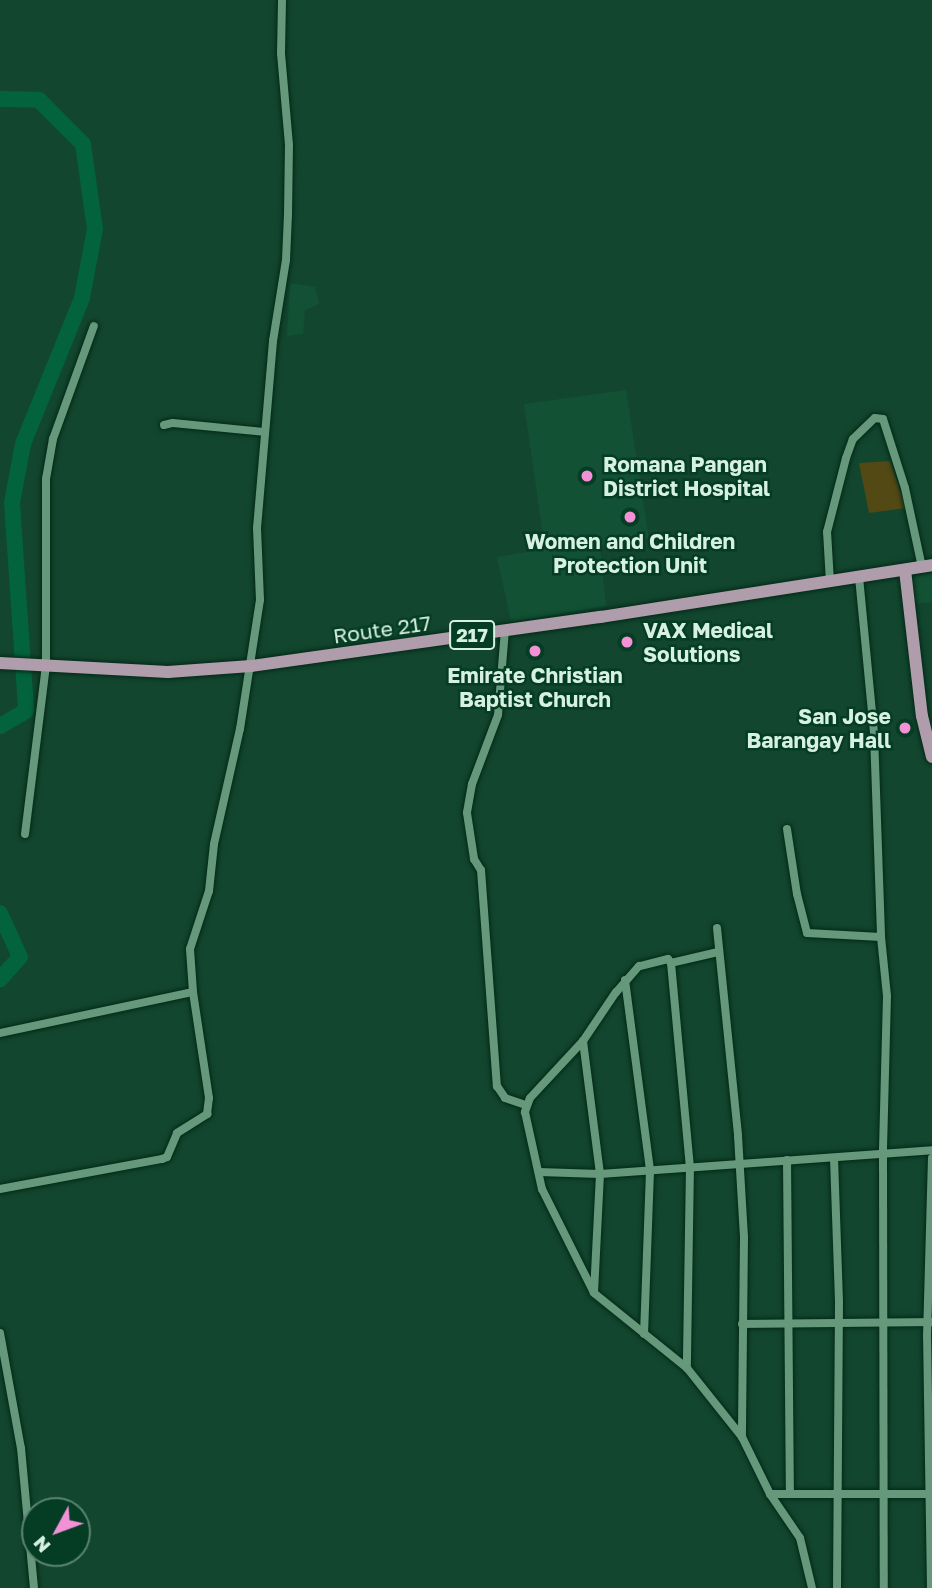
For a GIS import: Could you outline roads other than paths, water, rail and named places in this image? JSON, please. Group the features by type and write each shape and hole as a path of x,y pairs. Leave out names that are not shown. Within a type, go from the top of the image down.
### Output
{"main road":[{"name":"Route 217","path":"0,663 168,672 251,666 927,566"},
{"path":"905,570 922,716 932,757"}],"street":[{"path":"0,1189 148,1163 167,1157 177,1133 207,1114 209,1098 193,992 190,949 209,891 214,844 251,666 260,600 257,528 273,341 286,260 288,215 289,145 281,64 282,0"},
{"path":"25,834 41,666 46,479 53,439 94,326"},
{"path":"830,582 827,532 846,458 853,439 876,418 883,419 927,566"},
{"path":"164,425 173,422 264,432"},
{"path":"859,578 874,734 881,937 887,996 883,1153 886,1322 884,1588"},
{"path":"505,630 498,715 472,784 467,813 474,859 481,870 497,1086 505,1098 525,1105"},
{"path":"787,829 797,894 807,933 881,937"},
{"path":"717,928 744,1237 742,1437"},
{"path":"671,963 718,951"},
{"path":"525,1105 583,1041 625,981 643,963 668,959 671,963 690,1166 687,1368"},
{"path":"625,981 650,1171 643,1334"},
{"path":"0,1033 193,992"},
{"path":"583,1041 600,1174 594,1293"},
{"path":"525,1105 542,1189 594,1293 687,1368 742,1437 770,1494 800,1538 811,1588"},
{"path":"539,1172 600,1174 932,1150"},
{"path":"834,1158 838,1321 837,1588"},
{"path":"931,1588 932,1158"},
{"path":"787,1160 791,1325 790,1492"},
{"path":"742,1324 930,1322"},
{"path":"0,1333 21,1448 34,1588"},
{"path":"770,1494 931,1494"}],"waterway":[{"path":"0,99 39,100 83,144 95,229 82,298 23,444 12,503 26,711 0,726"},
{"path":"0,913 20,957 0,979"}],"place":[{"name":"Romana Pangan District Hospital","path":"587,476"},
{"name":"Women and Children Protection Unit","path":"630,517"},
{"name":"VAX Medical Solutions","path":"627,642"},
{"name":"Emirate Christian Baptist Church","path":"535,651"},
{"name":"San Jose Barangay Hall","path":"905,728"}]}
